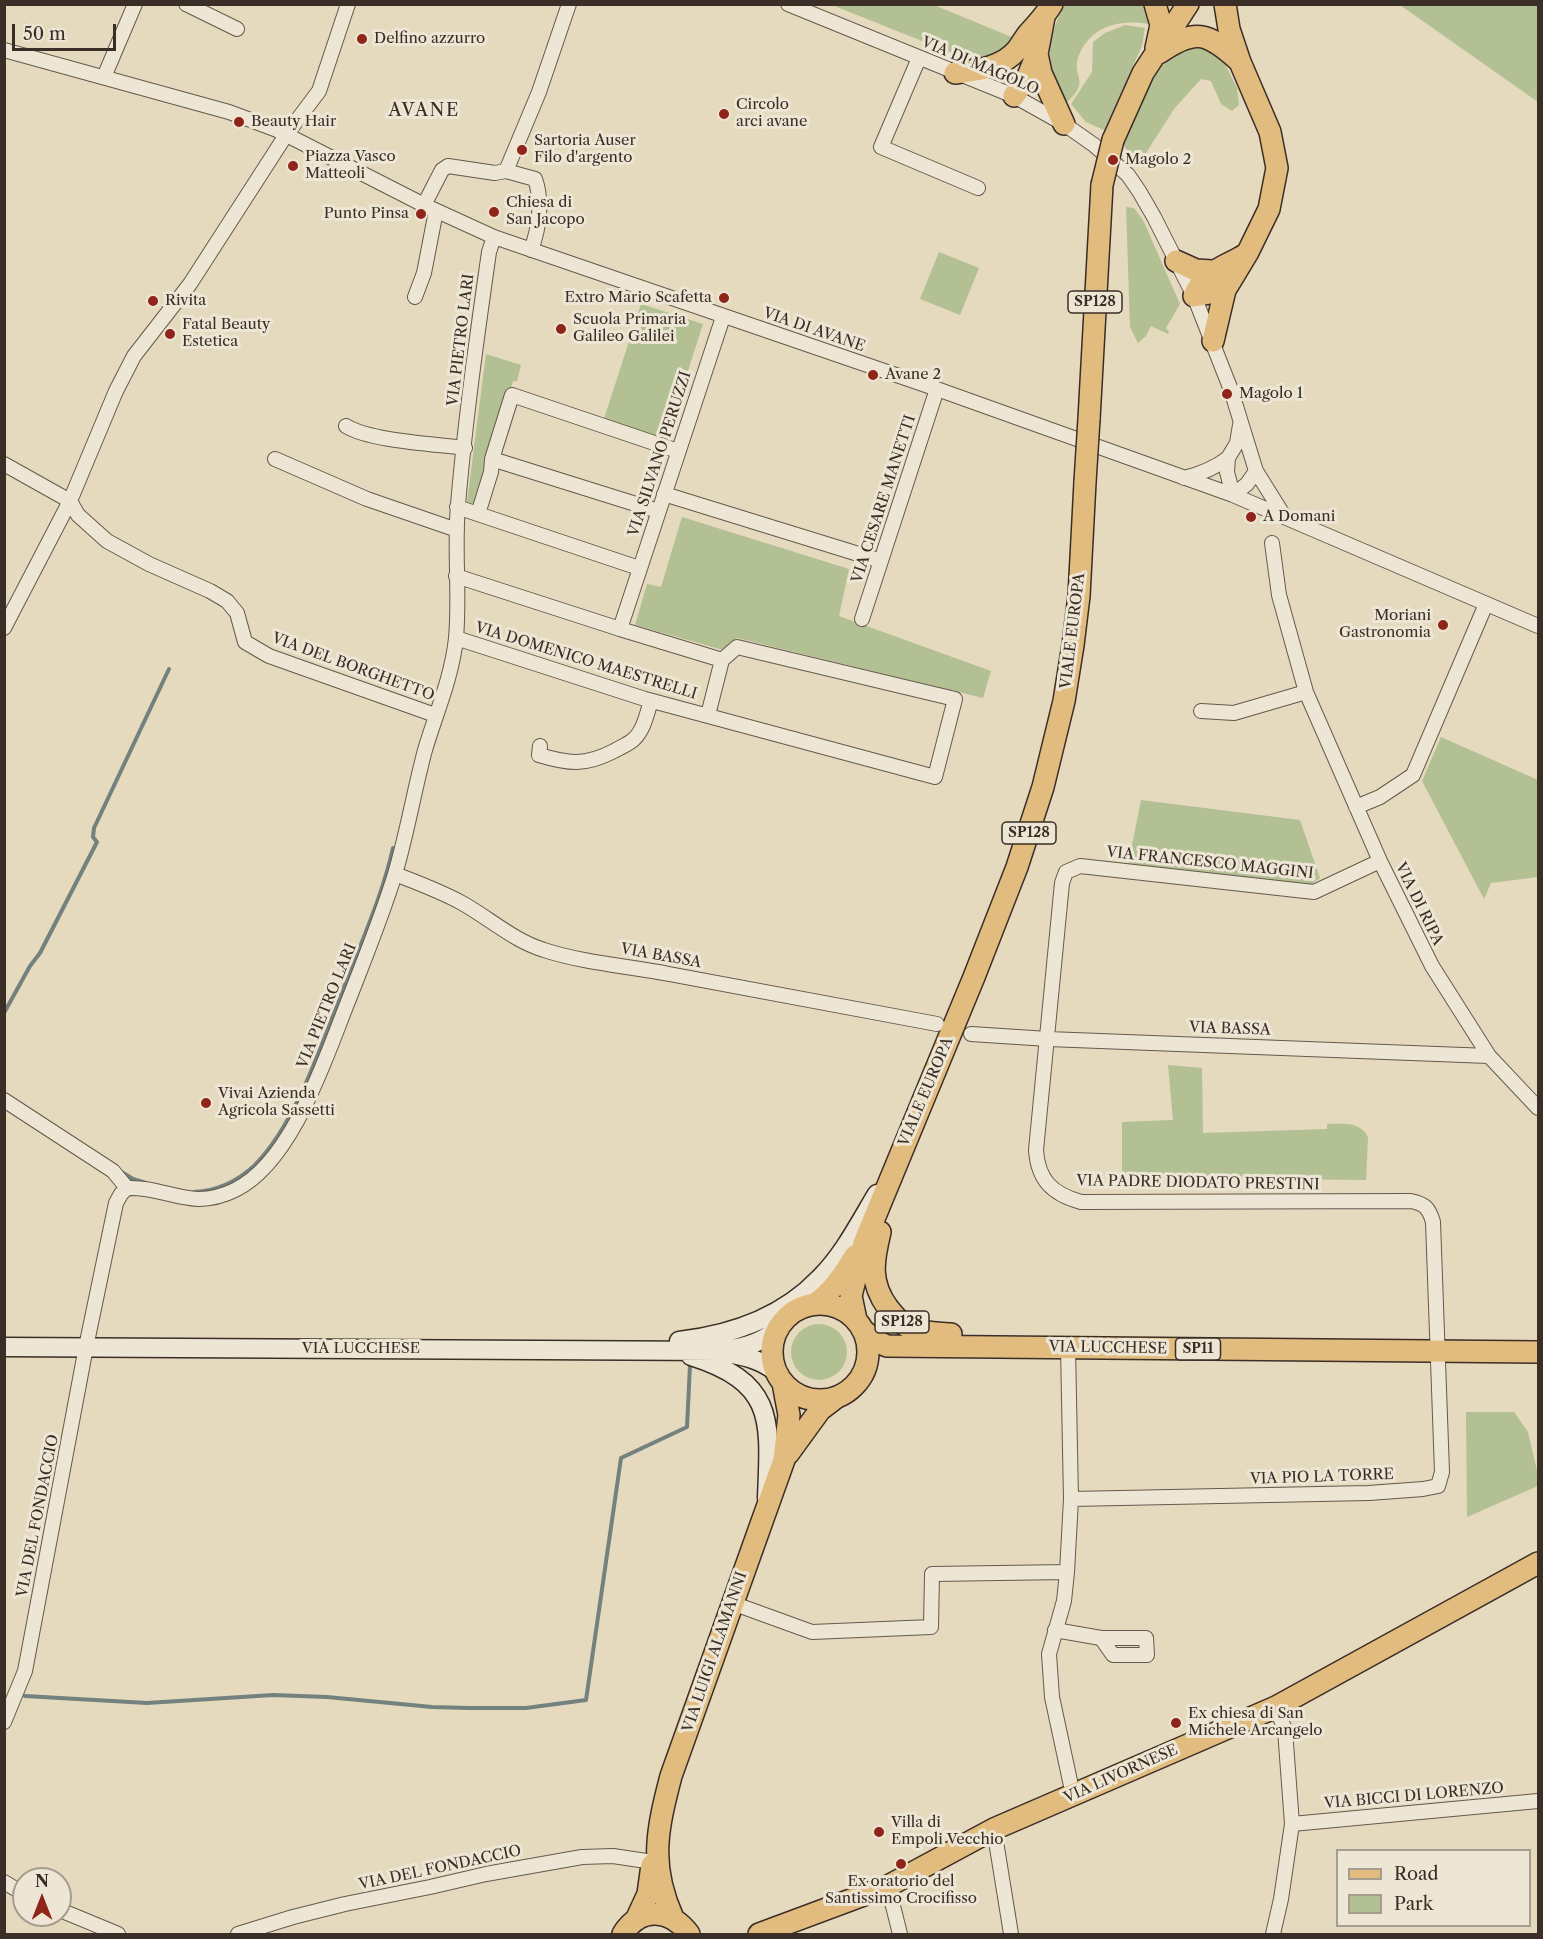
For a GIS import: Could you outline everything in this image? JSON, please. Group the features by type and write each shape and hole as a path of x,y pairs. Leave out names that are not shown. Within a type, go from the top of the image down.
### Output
{"main road":[{"path":"1154,57 1161,25 1155,4"},
{"name":"VIALE EUROPA","path":"859,1325 851,1296 864,1243 1008,889 1028,837 1043,787 1068,682 1079,596 1102,186 1113,140 1131,97 1188,4"},
{"path":"1213,341 1225,290 1248,252 1269,209 1277,168 1270,132 1240,62 1229,29 1225,4"},
{"path":"1014,96 1012,70 1016,52 1048,11"},
{"path":"1014,96 1028,76 1037,54 1048,11"},
{"path":"1154,57 1178,40 1200,36 1218,43 1240,62"},
{"path":"955,72 989,68 1016,52"},
{"path":"1037,54 1041,73 1064,123"},
{"path":"1194,296 1202,281 1212,272 1248,252"},
{"path":"1176,261 1196,270 1212,272"},
{"path":"1194,296 1225,290"},
{"name":"SP128","path":"896,1164 877,1245 874,1279 882,1299 894,1316 906,1326 927,1332 1037,1340 1068,1347"},
{"name":"SP128","path":"593,1349 696,1339 736,1330 766,1317 796,1299 820,1279 841,1252 896,1164"},
{"name":"VIALE EUROPA","path":"815,1304 824,1298 840,1279 864,1243"},
{"name":"VIA LUCCHESE","path":"4,1347 717,1351 756,1343 777,1330 783,1320 793,1312 815,1304 837,1307 874,1340 887,1346 1539,1352"},
{"path":"837,1397 849,1391 865,1369 868,1356 867,1343 859,1325"},
{"path":"777,1330 772,1343 772,1358 779,1377"},
{"path":"645,1350 681,1353 711,1362 736,1374 753,1391 764,1411 769,1437 767,1507"},
{"name":"VIA LUCCHESE","path":"717,1351 748,1357 765,1364 791,1391 802,1397 813,1400 837,1397"},
{"name":"VIA LUIGI ALAMANNI","path":"630,1927 648,1894 661,1816 671,1776 784,1460 789,1415 779,1377"},
{"name":"VIA LUIGI ALAMANNI","path":"784,1460 820,1410 837,1397"},
{"name":"VIA LIVORNESE","path":"759,1935 888,1886 994,1829 1276,1707 1539,1563"},
{"name":"VIA LUIGI ALAMANNI","path":"655,1855 666,1902 673,1918"},
{"path":"630,1927 654,1914 673,1918 689,1935"}],"street":[{"path":"104,77 135,4"},
{"path":"186,4 237,29"},
{"path":"4,628 69,501 116,391 134,356 190,284 286,135 319,91 348,4"},
{"path":"506,171 539,92 569,4"},
{"name":"VIA DI MAGOLO","path":"788,4 1014,96 1064,123 1094,145 1128,175 1154,217 1194,296 1213,341 1241,420 1256,471 1284,516"},
{"name":"VIA DI AVANE","path":"4,50 229,112 286,135 430,208 494,237 937,389 1233,495 1539,626"},
{"path":"919,58 880,147 978,188"},
{"path":"415,297 424,273 430,208 442,170 447,166 495,173 506,171 535,179 538,188 537,235 531,250"},
{"name":"VIA PIETRO LARI","path":"127,1188 140,1188 185,1199 201,1199 222,1196 249,1182 284,1143 306,1102 359,974 395,874 435,715 451,666 456,638 457,507 489,252 494,237"},
{"name":"VIA SILVANO PERUZZI","path":"620,629 723,317"},
{"name":"VIA CESARE MANETTI","path":"862,619 937,389"},
{"path":"478,514 512,395 678,452"},
{"path":"1184,478 1219,465 1228,458 1237,442 1241,420"},
{"path":"346,426 357,432 399,440 465,448"},
{"path":"1228,458 1227,472 1233,495 1247,484 1256,471"},
{"path":"274,459 367,499 457,530"},
{"path":"492,459 658,511"},
{"path":"4,464 69,501"},
{"path":"664,494 881,561"},
{"name":"VIA DEL BORGHETTO","path":"69,501 78,516 107,541 227,601 237,613 245,642 268,656 435,715"},
{"path":"457,507 639,568"},
{"name":"VIA DI RIPA","path":"1272,543 1279,595 1306,693 1380,861 1431,966 1489,1056 1536,1101"},
{"path":"456,576 723,660"},
{"path":"1356,807 1380,797 1413,776 1486,604"},
{"name":"VIA DOMENICO MAESTRELLI","path":"456,638 651,701 935,777 955,699 737,647 723,660 708,715"},
{"path":"1201,711 1234,713 1306,693"},
{"path":"540,746 538,755 569,763 582,763 604,756 635,739 641,730 651,701"},
{"name":"VIA FRANCESCO MAGGINI","path":"1066,872 1080,866 1314,892 1380,861"},
{"name":"VIA PADRE DIODATO PRESTINI","path":"1066,872 1062,883 1036,1150 1037,1166 1048,1184 1067,1198 1081,1202 1411,1201 1428,1208"},
{"name":"VIA BASSA","path":"395,874 462,903 520,939 543,950 820,1004 937,1024"},
{"name":"VIA BASSA","path":"971,1034 1489,1056"},
{"path":"4,1100 113,1171 127,1188 121,1194 112,1217 86,1347"},
{"name":"VIA PIO LA TORRE","path":"1071,1499 1369,1493 1423,1490 1438,1486 1442,1472 1438,1352 1433,1222 1428,1208"},
{"name":"VIA DEL FONDACCIO","path":"4,1722 25,1671 86,1347"},
{"path":"1068,1347 1071,1499 1067,1572 1064,1601 1049,1654 1052,1697 1073,1795"},
{"path":"732,1603 812,1632 931,1627 932,1574 1067,1572"},
{"path":"1055,1630 1101,1638"},
{"path":"1273,1935 1281,1899 1292,1824 1285,1730 1276,1707"},
{"name":"VIA BICCI DI LORENZO","path":"1292,1824 1539,1801"},
{"path":"994,1829 1011,1935"},
{"name":"VIA DEL FONDACCIO","path":"238,1935 293,1917 345,1904 486,1874 582,1857 655,1855"},
{"path":"888,1886 900,1935"},
{"path":"72,1916 118,1935"}],"green space":[{"path":"1147,4 1150,24 1128,23 1108,26 1091,37 1084,45 1077,62 1078,88 1067,102 1055,84 1050,62 1053,32 1065,5"},
{"path":"832,5 934,5 1014,38 993,54 967,59"},
{"path":"1400,5 1538,5 1538,102"},
{"path":"1125,25 1145,28 1142,46 1104,130 1086,122 1071,104 1092,72 1093,42 1105,33"},
{"path":"1188,45 1205,45 1221,56 1237,88 1239,105 1232,111 1221,104 1211,81 1201,79 1174,109 1146,153 1131,154 1122,144 1156,73 1176,51"},
{"path":"1126,207 1134,208 1143,220 1180,304 1166,328 1168,334 1151,326 1146,336 1138,343 1130,327"},
{"path":"939,252 979,268 960,315 920,299"},
{"path":"641,304 703,324 665,442 603,422"},
{"path":"486,354 521,365 517,381 513,381 477,505 467,502"},
{"path":"682,517 849,569 839,616 991,671 983,698 737,638 723,650 635,625 647,584 661,587"},
{"path":"1441,737 1538,780 1538,877 1491,883 1484,899 1422,781"},
{"path":"1141,800 1300,820 1320,878 1309,886 1128,865"},
{"path":"1168,1065 1202,1068 1203,1133 1327,1129 1327,1124 1350,1124 1360,1128 1368,1137 1366,1180 1122,1177 1122,1122 1173,1120"},
{"path":"813,1324 825,1324 839,1332 847,1346 845,1363 839,1372 825,1380 813,1380 796,1368 791,1358 791,1346 803,1329"},
{"path":"1466,1412 1514,1412 1528,1432 1538,1475 1538,1486 1467,1517"}],"waterway":[{"path":"4,1013 30,966 40,953 97,842 93,837 94,828 169,669"},
{"path":"194,1192 227,1184 242,1176 255,1165 270,1147 296,1105 377,902 393,848"},
{"path":"120,1171 133,1179 146,1183"},
{"path":"25,1696 147,1703 273,1695 469,1708 526,1708 586,1700 621,1458 687,1427 690,1365"}],"place":[{"name":"Delfino azzurro","path":"362,39"},
{"name":"Circolo arci avane","path":"724,114"},
{"name":"Beauty Hair","path":"239,122"},
{"name":"Sartoria Auser Filo d'argento","path":"522,150"},
{"name":"Magolo 2","path":"1113,160"},
{"name":"Piazza Vasco Matteoli","path":"293,166"},
{"name":"Chiesa di San Jacopo","path":"494,212"},
{"name":"Punto Pinsa","path":"421,214"},
{"name":"Extro Mario Scafetta","path":"724,298"},
{"name":"Rivita","path":"153,301"},
{"name":"Scuola Primaria Galileo Galilei","path":"561,329"},
{"name":"Fatal Beauty Estetica","path":"170,334"},
{"name":"Avane 2","path":"873,375"},
{"name":"Magolo 1","path":"1227,394"},
{"name":"A Domani","path":"1251,517"},
{"name":"Moriani Gastronomia","path":"1443,625"},
{"name":"Vivai Azienda Agricola Sassetti","path":"206,1103"},
{"name":"Ex chiesa di San Michele Arcangelo","path":"1176,1723"},
{"name":"Villa di Empoli Vecchio","path":"879,1832"},
{"name":"Ex oratorio del Santissimo Crocifisso","path":"901,1864"}],"district":[{"name":"AVANE","path":"424,111"}]}
